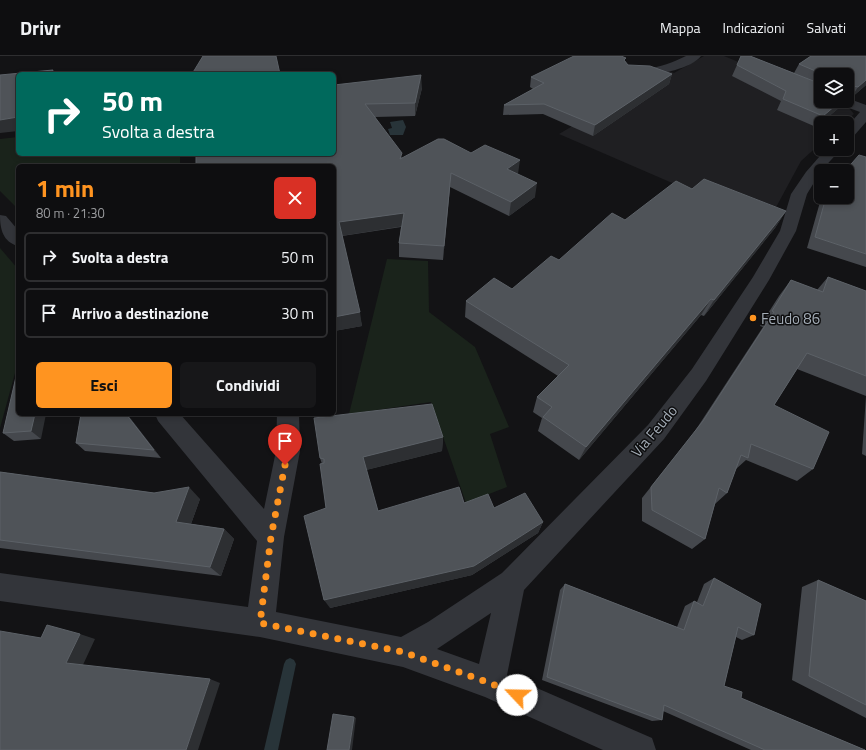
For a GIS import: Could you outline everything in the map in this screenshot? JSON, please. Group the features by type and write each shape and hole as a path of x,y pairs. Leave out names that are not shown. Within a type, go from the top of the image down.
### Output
{"street":[{"path":"629,70 644,72 660,70 695,56"},
{"path":"854,105 866,110"},
{"path":"854,127 866,114"},
{"name":"Via Feudo","path":"403,652 438,632 512,583 656,432 699,375 776,255 788,231 799,194 811,175 828,156"},
{"path":"0,220 16,239"},
{"path":"168,416 271,537"},
{"path":"260,623 271,537 288,451 288,416"},
{"path":"490,683 512,583"},
{"path":"0,587 260,623 403,652 490,683 640,750"}],"shaded area":[{"path":"704,56 724,56 814,93 814,108 849,108 854,114 852,116 814,116 814,149 801,161 767,224 559,134 667,70 674,73"},
{"path":"403,120 406,127 403,135 390,135 388,129 392,128 390,122"},
{"path":"16,137 16,156 180,156 180,164 16,164 16,207 0,191 0,139"},
{"path":"0,248 16,267 16,369 0,428"},
{"path":"387,259 428,261 429,312 475,347 509,427 490,434 507,487 466,503 431,402 349,414"}],"building":[{"path":"203,56 276,56 280,72 193,72"},
{"path":"574,56 621,56 626,58 624,60 628,65 650,66 672,74 595,125 544,104 504,105 544,83 531,77"},
{"path":"741,56 750,56 814,81 814,108 833,108 823,116 783,99 786,91 737,65"},
{"path":"811,56 866,56 866,80 858,87 854,86 854,68 814,68 814,70 799,64"},
{"path":"53,70 52,72 32,72"},
{"path":"16,73 16,117 0,120 0,75"},
{"path":"421,75 415,103 365,104 402,153 400,159 438,139 444,139 471,153 485,145 520,160 507,169 537,183 511,202 451,173 444,246 399,243 404,213 339,222 360,312 336,317 336,164 196,164 196,156 336,156 336,85"},
{"path":"859,155 866,157 866,254 815,237 824,204 854,204 854,164 851,164"},
{"path":"704,179 786,211 714,300 711,299 586,447 543,417 552,407 537,397 569,365 466,301 494,278 512,289 551,256 559,260 612,213 625,220 676,181 692,189"},
{"path":"828,277 866,291 866,376 807,353 774,405 829,432 813,469 751,444 748,458 741,455 727,493 719,488 705,539 652,510 651,487 703,421 774,312 772,311 791,280 823,292"},
{"path":"16,377 16,416 35,416 31,431 3,433"},
{"path":"432,404 443,437 363,457 378,511 459,487 464,503 488,494 494,508 525,493 543,522 474,566 324,600 304,516 326,508 320,464 324,463 324,459 320,458 314,418"},
{"path":"81,416 128,416 154,450 76,443"},
{"path":"0,472 154,493 189,487 176,522 224,529 210,567 0,540"},
{"path":"714,578 761,604 754,635 738,627 724,686 742,692 741,698 865,750 765,750 664,705 662,720 547,677 565,584 684,630 694,601 703,606"},
{"path":"818,580 866,601 866,705 809,676"},
{"path":"47,625 80,634 66,663 210,679 186,750 0,750 0,631 41,638"},
{"path":"333,714 354,717 349,750 327,750"}],"waterway":[{"path":"271,750 290,664"}],"place":[{"name":"Feudo 86","path":"753,318"}],"route":[{"path":"285,465 271,537 260,623 403,652 490,683 517,695"}]}
